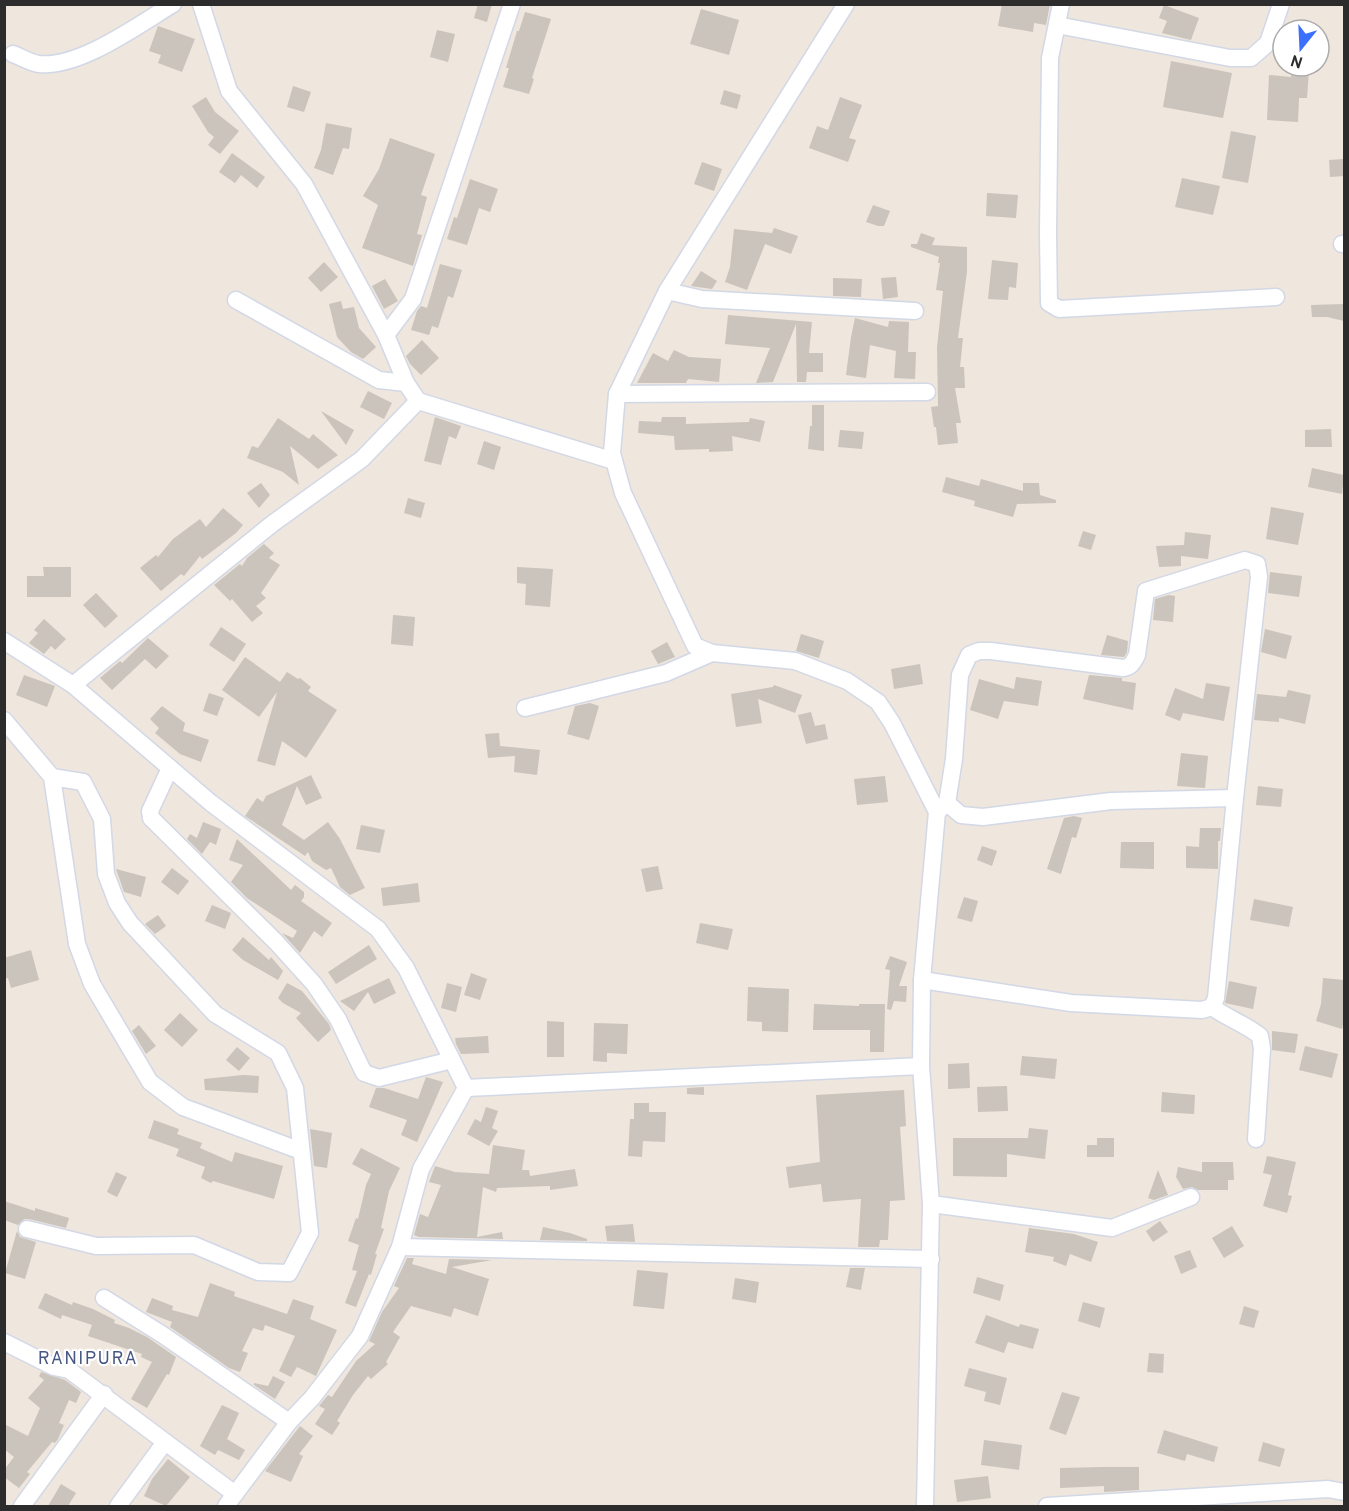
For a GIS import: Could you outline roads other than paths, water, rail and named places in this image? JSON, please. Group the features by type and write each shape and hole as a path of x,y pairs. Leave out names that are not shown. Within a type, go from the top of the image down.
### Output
{"street":[{"path":"13,54 38,64 68,62 108,44 173,4"},
{"path":"201,4 229,91 304,184 386,336 406,383 418,400 614,462"},
{"path":"386,336 413,299 512,4"},
{"path":"846,4 667,291 617,394 612,453 623,493 695,646 712,654 795,661 847,681 878,702 942,807 961,815 983,817 1112,801 1235,798"},
{"path":"1061,4 1050,58 1049,303 1059,309 1276,297"},
{"path":"1057,25 1230,58 1251,58 1268,43 1281,4"},
{"path":"667,291 702,298 915,311"},
{"path":"236,300 379,380 406,383"},
{"path":"617,394 927,392"},
{"path":"74,684 273,524 362,459 418,400"},
{"path":"922,980 1071,1003 1203,1010 1212,1007 1216,998 1259,577 1257,564 1245,560 1146,591 1137,655 1129,667 979,651 969,655 960,675 954,759 942,807 922,980 921,1066 931,1204 925,1506"},
{"path":"4,641 74,684 211,803 378,929 406,968 466,1088"},
{"path":"525,708 666,673 712,654"},
{"path":"4,720 52,777 78,944 92,984 150,1082 183,1107 301,1151"},
{"path":"170,768 150,811 151,818 276,942 314,984 338,1019 364,1073 379,1078 452,1060"},
{"path":"27,1230 96,1246 194,1245 258,1272 289,1273 310,1233 295,1088 278,1053 214,1014 130,923 117,903 106,874 102,819 98,810 83,782 52,777"},
{"path":"1212,1007 1260,1036 1262,1049 1256,1139"},
{"path":"466,1088 921,1066"},
{"path":"4,1342 54,1367 69,1370 105,1394 165,1442 231,1500 289,1422 312,1398 360,1336 400,1247 421,1169 466,1088"},
{"path":"931,1204 1112,1228 1191,1197"},
{"path":"400,1247 931,1259"},
{"path":"104,1298 163,1335 289,1422"},
{"path":"22,1506 105,1394"},
{"path":"118,1506 165,1442"},
{"path":"1047,1506 1328,1489 1344,1492"}],"district":[{"name":"RANIPURA","path":"88,1358"}]}
